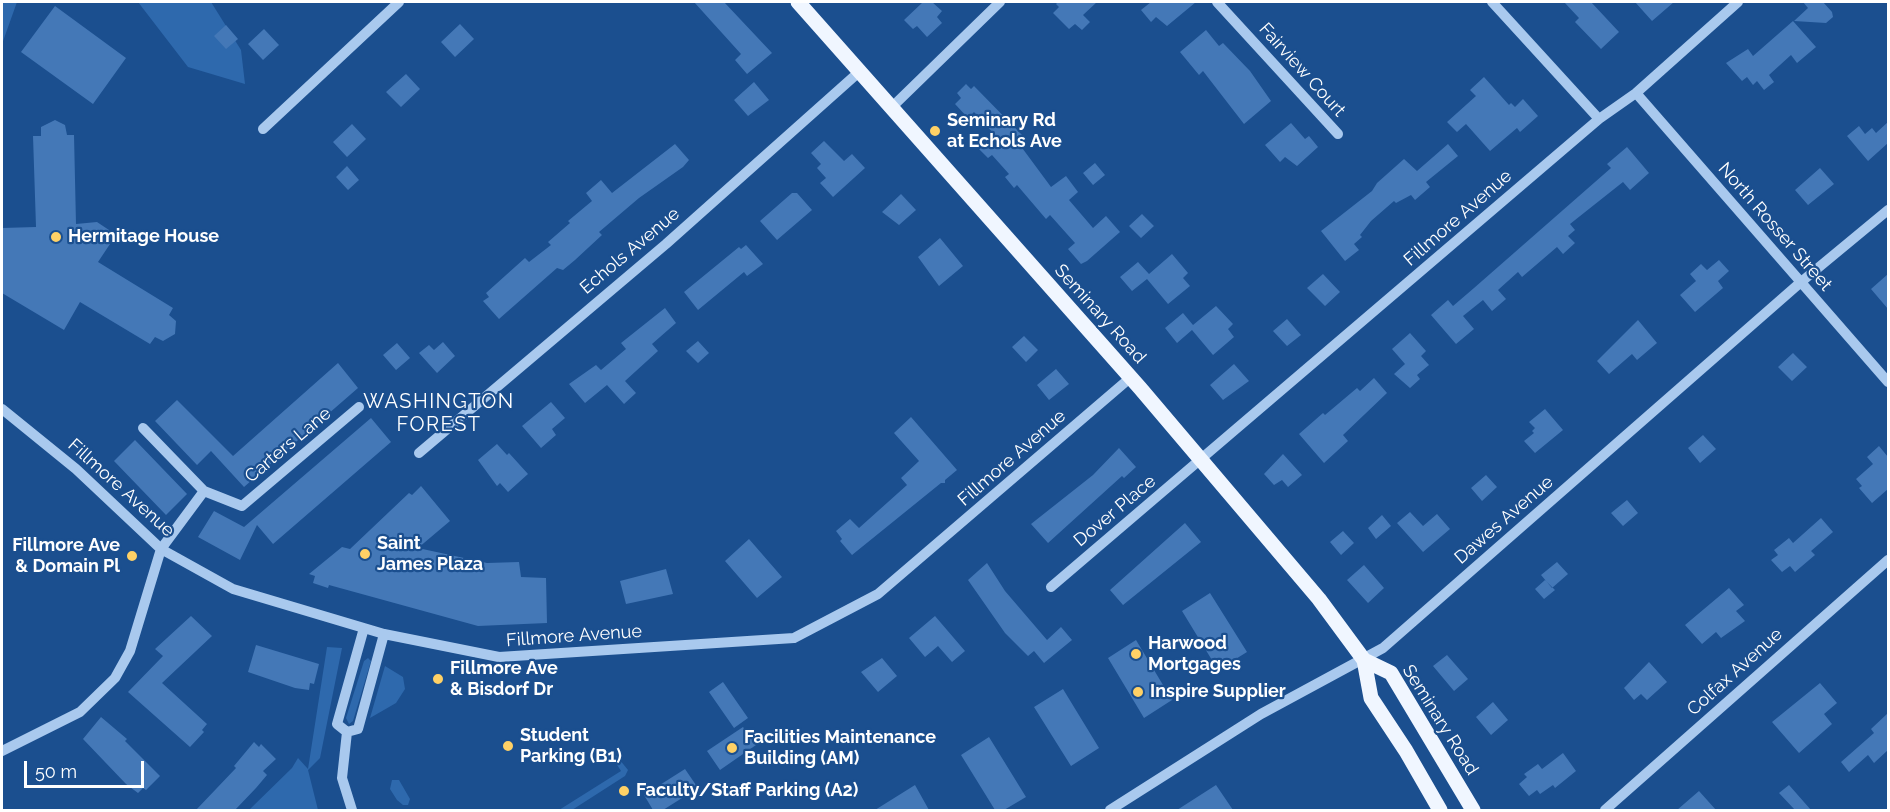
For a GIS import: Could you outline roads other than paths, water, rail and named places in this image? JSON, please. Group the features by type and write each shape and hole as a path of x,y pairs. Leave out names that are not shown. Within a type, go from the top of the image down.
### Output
{"main road":[{"name":"Seminary Road","path":"798,2 1130,378 1319,599 1365,660 1391,673 1473,810"},
{"name":"Seminary Road","path":"1365,660 1371,698 1406,751 1440,810"}],"street":[{"path":"263,129 399,2"},
{"path":"891,108 1000,2"},
{"name":"Fairview Court","path":"1217,2 1338,134"},
{"path":"1492,2 1599,119"},
{"name":"Fillmore Avenue","path":"1200,461 1599,119 1636,93 1738,2"},
{"name":"Echols Avenue","path":"419,453 666,244 859,72"},
{"name":"North Rosser Street","path":"1636,93 1888,382"},
{"name":"Dawes Avenue","path":"1110,810 1261,714 1365,660 1386,645 1801,282 1888,210"},
{"name":"Fillmore Avenue","path":"2,408 76,469 161,549 233,589 384,634 499,657 794,638 878,594 1130,378"},
{"name":"Carters Lane","path":"143,428 204,491 242,506 359,407"},
{"name":"Dover Place","path":"1051,586 1200,461"},
{"path":"2,752 80,712 115,678 130,651 161,549 204,491"},
{"name":"Colfax Avenue","path":"1605,810 1888,560"},
{"path":"347,732 337,724 364,628"},
{"path":"347,732 358,729 384,634"},
{"path":"347,732 342,778 352,810"}],"place":[{"name":"Seminary Rd at Echols Ave","path":"935,131"},
{"name":"Hermitage House","path":"56,237"},
{"name":"Saint James Plaza","path":"365,554"},
{"name":"Fillmore Ave & Domain Pl","path":"132,556"},
{"name":"Harwood Mortgages","path":"1136,654"},
{"name":"Fillmore Ave & Bisdorf Dr","path":"438,679"},
{"name":"Inspire Supplier","path":"1138,692"},
{"name":"Student Parking (B1)","path":"508,746"},
{"name":"Facilities Maintenance Building (AM)","path":"732,748"},
{"name":"Faculty/Staff Parking (A2)","path":"624,791"}],"district":[{"name":"WASHINGTON FOREST","path":"439,414"}]}
